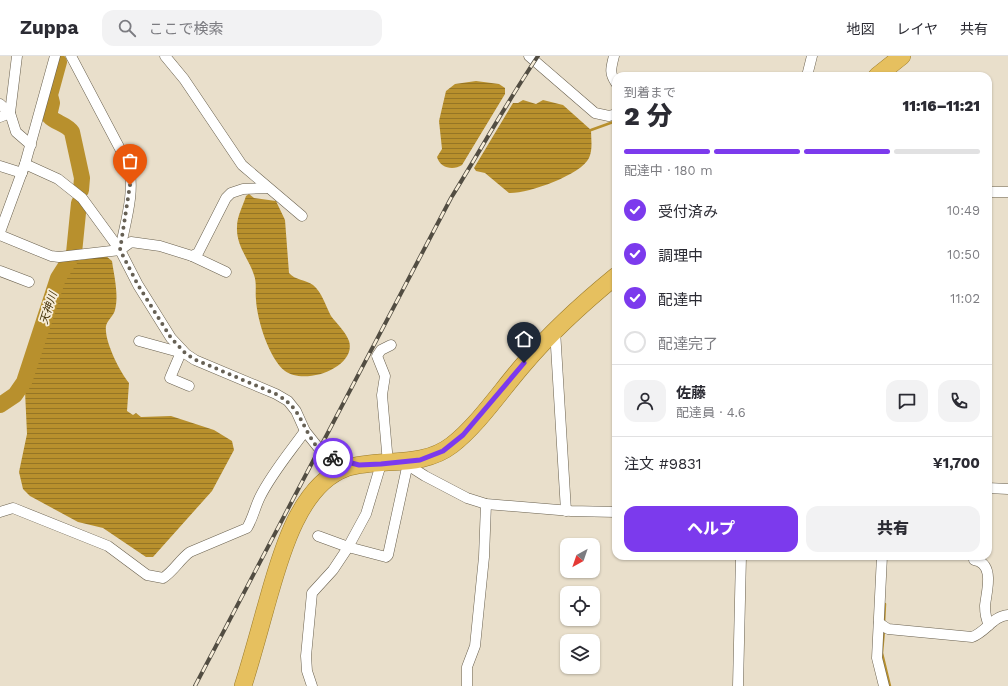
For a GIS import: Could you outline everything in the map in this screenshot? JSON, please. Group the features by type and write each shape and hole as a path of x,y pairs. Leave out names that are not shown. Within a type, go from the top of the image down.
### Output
{"highway":[{"path":"882,72 902,56"},
{"path":"243,686 281,554 291,531 312,494 323,482 346,469 359,465 395,464 430,456 452,445 555,330 612,280"}],"street":[{"path":"17,56 10,113 16,132 30,145"},
{"path":"55,56 23,168 0,233 51,256 72,256 120,250 131,242 160,246 192,256 226,272"},
{"path":"71,56 128,164 131,175 130,196 120,250"},
{"path":"165,56 184,79 242,165 302,216"},
{"path":"529,56 595,112 609,116 612,115"},
{"path":"612,77 610,70 614,56"},
{"path":"808,72 812,56"},
{"path":"0,104 10,113"},
{"path":"0,117 10,113"},
{"path":"0,166 23,168 58,180 82,198 120,250 138,285 171,338 181,351"},
{"path":"192,256 198,253 226,198 231,193 248,187 268,188"},
{"path":"992,192 1008,192"},
{"path":"0,271 29,282"},
{"path":"555,330 566,511"},
{"path":"139,341 181,351 196,360 276,394 288,401 299,416 305,431 325,456 359,465"},
{"path":"312,686 307,671 306,656 312,592 333,570 348,547 395,464 382,395 385,376 378,356 381,350 391,345"},
{"path":"181,351 170,378 189,386"},
{"path":"0,512 13,508 108,546 147,575 163,578 169,574 183,557 190,552 247,528 267,485 305,431"},
{"path":"395,464 467,498 486,504 566,511 612,512"},
{"path":"318,536 348,547 386,557 388,555 406,472 395,464"},
{"path":"992,488 1008,489"},
{"path":"467,686 467,667 475,646 476,638 484,556 486,504"},
{"path":"738,686 741,560"},
{"path":"882,560 877,658 884,686"},
{"path":"974,560 981,562 986,570 989,586 986,611 988,625"},
{"path":"879,623 888,629 968,637 976,636 995,620 1008,615"}],"shaded area":[{"path":"476,81 499,84 505,88 505,94 462,165 455,168 444,166 437,157 442,149 439,121 446,91 455,84"},
{"path":"523,100 536,104 543,100 563,105 591,130 591,151 589,158 584,164 576,171 565,177 540,187 509,193 485,173 476,171 474,168 513,103 518,103"},
{"path":"249,194 254,198 276,201 285,220 289,273 294,277 310,283 316,288 331,316 348,338 349,350 345,359 338,366 328,371 316,375 294,375 285,371 279,365 269,348 261,328 257,308 255,278 237,234 239,215 246,196"},
{"path":"106,256 112,261 116,285 115,310 106,326 107,340 121,372 129,383 127,411 133,415 136,413 141,417 171,416 214,430 232,441 234,450 212,491 153,557 146,557 103,528 78,522 30,496 23,489 19,472 27,434 25,391 61,280 74,261"}],"waterway":[{"name":"天神川","path":"59,62 50,95 52,103 49,116 70,129 72,132 82,178 81,190"},
{"path":"591,130 612,122"},
{"name":"天神川","path":"0,405 15,395 24,382 58,278 74,253 79,203"},
{"path":"884,623 885,604"},
{"path":"884,630 882,653 890,686"}],"railway":[{"path":"195,686 451,198 504,109 538,56"}],"way so far":[{"path":"130,185 130,196 120,250 138,285 171,338 186,354 196,360 276,394 288,401 296,411 305,431 319,450 325,456 333,458"}],"route":[{"path":"333,458 338,458 359,465 381,464 420,460 443,451 463,435 524,363"}]}
